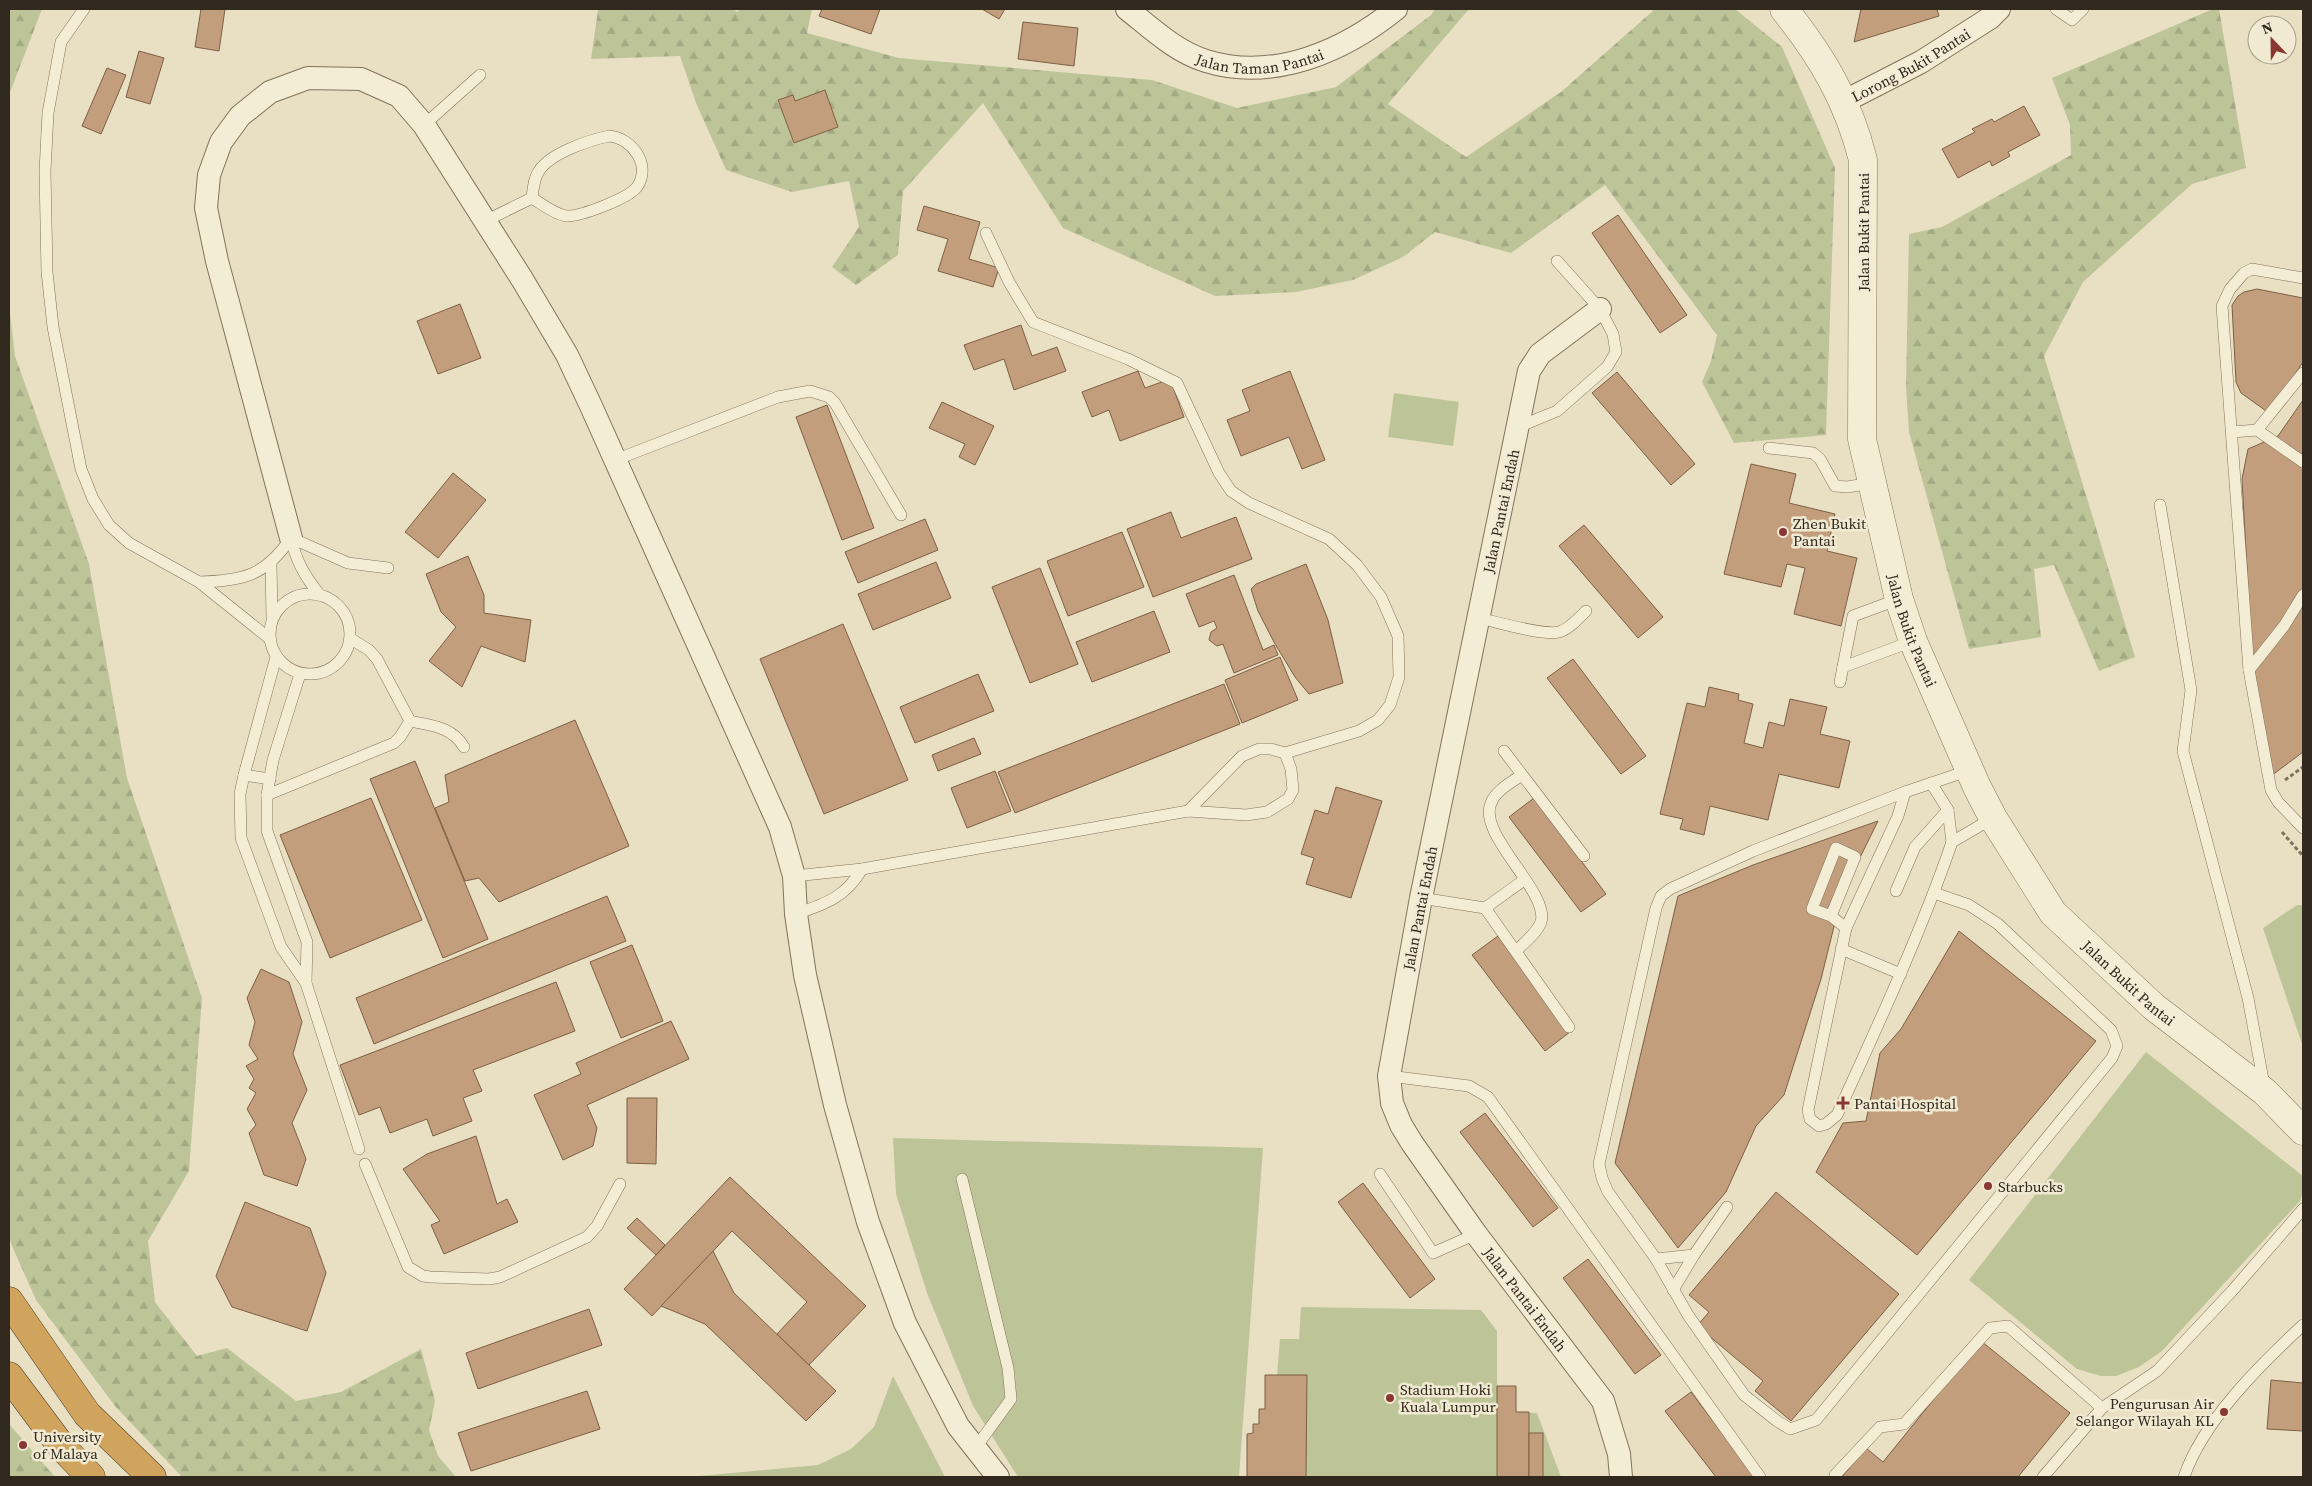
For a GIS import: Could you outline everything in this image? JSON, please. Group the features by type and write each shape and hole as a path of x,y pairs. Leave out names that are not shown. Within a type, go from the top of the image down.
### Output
{"highway":[{"path":"9,1301 87,1414 152,1477"},
{"path":"9,1376 62,1447 91,1477"}],"street":[{"name":"Jalan Taman Pantai","path":"1126,9 1168,42 1205,61 1249,69 1290,64 1347,44 1375,26 1396,9"},
{"name":"Jalan Bukit Pantai","path":"1784,9 1826,66 1845,101 1856,129 1863,160 1862,439 1899,599 1913,641 1970,770 1993,818 2053,913 2154,1007 2265,1092 2303,1131"},
{"name":"Lorong Bukit Pantai","path":"1845,101 1921,62 1990,18 1999,9"},
{"path":"291,538 217,261 206,208 209,175 221,142 240,116 270,92 308,78 360,79 399,96 424,125 566,355 615,460 780,827 794,876 796,914 805,975 835,1105 868,1222 905,1323 958,1426 974,1450 998,1477"},
{"name":"Jalan Pantai Endah","path":"1600,309 1533,362 1421,898 1389,1076 1392,1103 1400,1125 1476,1234 1604,1401 1619,1454 1621,1477"}],"lane":[{"path":"84,9 60,42 48,114 45,171 47,272 53,327 81,469 93,499 109,525 129,543 199,582 238,611 270,639"},
{"path":"2056,9 2072,20 2083,9"},
{"path":"424,125 480,75"},
{"path":"610,136 626,140 632,146 640,161 641,178 632,192 579,214 560,214 532,198 536,176 545,163 555,156 601,138 610,136"},
{"path":"485,221 532,198"},
{"path":"986,233 1008,282 1033,322 1174,380 1183,391 1218,473 1231,491 1249,503 1329,540 1357,565 1381,597 1398,636 1399,677 1390,705 1378,720 1359,731 1285,753 1271,749 1258,749 1242,756 1188,811"},
{"path":"1518,427 1554,414 1613,360 1616,343 1600,309 1557,261"},
{"path":"2303,278 2252,269 2244,273 2225,296 2221,316 2232,432 2249,670 2271,790 2278,802 2303,828"},
{"path":"2257,430 2303,373"},
{"path":"615,460 778,397 810,391 829,397 835,403 901,515"},
{"path":"2232,432 2257,430 2303,462"},
{"path":"1769,448 1814,453 1820,459 1834,486 1847,487 1872,483"},
{"path":"2160,505 2191,690 2183,751 2248,998 2265,1092"},
{"path":"199,582 231,581 246,577 271,564 291,538"},
{"path":"271,564 272,620 270,639 276,657 283,665 300,674 314,675 327,671 339,663 347,652 351,639 350,628 340,606 320,595 303,575 291,538"},
{"path":"291,538 348,563 388,568"},
{"path":"272,620 278,610 297,596 320,595"},
{"path":"2249,670 2284,626 2303,595"},
{"path":"1840,682 1852,616 1899,599"},
{"path":"1479,618 1546,632 1559,632 1571,626 1586,611"},
{"path":"351,639 369,650 377,659 410,721 447,729 456,735 464,747"},
{"path":"1843,667 1913,641"},
{"path":"276,657 240,794 241,838 281,947 306,983 359,1149"},
{"path":"300,674 273,760 267,795 267,831 307,942 306,983"},
{"path":"267,795 394,743 410,721"},
{"path":"1504,750 1584,856"},
{"path":"794,876 862,869 1188,811 1246,816 1268,812 1288,800 1293,790 1291,769 1285,753"},
{"path":"1934,893 1969,905 1998,924 2111,1030 2117,1046 2112,1058 1816,1420 1790,1429 1744,1395 1692,1311 1674,1290 1656,1259 1608,1192 1602,1178 1599,1164 1656,908 1660,896 1670,889 1753,851 1931,782 1970,770"},
{"path":"244,775 270,779"},
{"path":"1516,951 1538,928 1541,921 1540,906 1493,827 1489,811 1494,796 1522,775"},
{"path":"1905,792 1898,816 1846,928 1808,1110 1810,1119 1819,1126 1826,1124 1837,1116 1934,893 1952,842 1948,810 1931,782"},
{"path":"1896,891 1915,847 1948,810"},
{"path":"1952,842 1993,818"},
{"path":"1831,916 1855,857 1836,848 1812,909 1831,916 1846,928"},
{"path":"796,914 824,904 852,886 862,869"},
{"path":"1421,898 1485,908 1524,880"},
{"path":"1485,908 1569,1027"},
{"path":"1841,949 1900,974"},
{"path":"1389,1076 1469,1086 1488,1097 1760,1477"},
{"path":"364,1164 408,1267 422,1276 430,1277 490,1279 500,1277 587,1237 598,1226 620,1184"},
{"path":"1380,1174 1434,1253 1476,1234"},
{"path":"962,1179 1008,1368 1011,1399 974,1450"},
{"path":"1674,1290 1694,1255 1727,1207"},
{"path":"2043,1477 2102,1408 2157,1371 2232,1291 2303,1209"},
{"path":"1656,1259 1694,1255"},
{"path":"2184,1477 2192,1454 2242,1386 2257,1368 2303,1325"},
{"path":"1835,1475 1880,1427 1904,1424 1990,1328 2008,1326 2102,1408"}],"path":[{"path":"2271,790 2303,767"}],"green space":[{"path":"9,9 42,9 9,95"},
{"path":"731,9 738,12 739,9 812,9 807,33 899,58 1152,80 1237,108 1336,87 1431,15 1435,9 1469,9 1388,104 1466,157 1561,92 1655,9 1735,9 1782,47 1835,168 1826,435 1734,443 1702,382 1711,361 1717,335 1605,185 1511,253 1435,232 1403,257 1353,280 1296,292 1215,296 1063,228 983,103 903,191 898,255 856,285 832,267 859,227 849,181 792,192 726,170 696,103 680,56 591,59 598,10"},
{"path":"2213,9 2219,9 2246,168 2192,184 2083,282 2044,356 2135,657 2099,671 2054,565 2034,569 2041,637 1969,649 1909,432 1906,386 1909,234 1942,227 2071,155 2070,125 2052,78"},
{"path":"9,304 15,356 89,564 127,778 202,998 189,1171 148,1241 155,1302 197,1356 227,1348 296,1401 341,1392 421,1349 435,1401 429,1430 438,1456 456,1477 182,1477 115,1406 36,1300 9,1239"},
{"path":"1394,393 1459,402 1453,446 1388,437"},
{"path":"2297,905 2303,905 2303,1047 2263,928"},
{"path":"2146,1052 2303,1176 2303,1191 2300,1201 2162,1351 2139,1367 2116,1376 2101,1376 2077,1369 1969,1280"},
{"path":"893,1138 1263,1148 1239,1477 1018,1477 973,1406 927,1293 896,1194"},
{"name":"Stadium Hoki Kuala Lumpur","path":"1301,1307 1481,1310 1497,1331 1497,1386 1516,1386 1516,1412 1537,1413 1561,1477 1247,1477 1247,1434 1253,1433 1253,1424 1259,1424 1259,1409 1265,1409 1265,1375 1277,1375 1280,1339 1299,1339"},
{"path":"893,1376 945,1477 688,1477 818,1465 851,1449 874,1427"},
{"name":"University of Malaya","path":"9,1424 55,1477 9,1477"}],"building":[{"path":"201,9 225,9 219,51 195,47"},
{"path":"822,9 880,9 871,34 819,16"},
{"path":"982,9 1005,9 999,19"},
{"path":"1861,9 1937,9 1939,16 1854,42"},
{"path":"1023,22 1078,28 1074,66 1018,59"},
{"path":"139,51 164,58 150,104 126,97"},
{"path":"107,68 126,75 101,134 82,126"},
{"path":"825,90 838,127 794,143 778,100 793,95 795,101"},
{"path":"2024,106 2040,135 2008,152 2010,156 1992,166 1990,161 1958,178 1942,149 1975,132 1972,129 1992,119 1994,122"},
{"path":"924,206 980,222 969,259 999,268 993,287 938,271 948,239 917,230"},
{"path":"1618,215 1687,315 1660,333 1592,233"},
{"path":"2257,289 2303,298 2303,362 2269,413 2241,393 2236,382 2232,305 2238,296 2244,292"},
{"path":"460,304 481,358 438,374 417,321"},
{"path":"1021,325 1032,356 1057,347 1066,371 1014,390 1004,359 974,370 964,345"},
{"path":"1138,371 1145,388 1170,379 1184,417 1120,441 1109,410 1092,417 1082,392"},
{"path":"1290,371 1325,460 1302,469 1289,437 1241,456 1227,420 1250,411 1242,390"},
{"path":"1617,372 1695,464 1671,485 1592,393"},
{"path":"2303,400 2303,752 2271,776 2252,660 2242,479 2248,449 2278,436"},
{"path":"942,402 994,426 975,465 959,457 965,444 929,428"},
{"path":"827,405 874,528 842,540 796,417"},
{"name":"Zhen Bukit Pantai","path":"1751,464 1796,474 1789,503 1835,514 1827,551 1857,558 1841,626 1794,614 1805,568 1787,564 1781,587 1724,574"},
{"path":"453,473 486,500 438,558 405,532"},
{"path":"1171,512 1181,538 1236,517 1252,559 1153,597 1127,529"},
{"path":"925,519 938,550 858,583 845,552"},
{"path":"1584,525 1663,617 1638,638 1559,546"},
{"path":"1122,532 1144,587 1068,616 1047,561"},
{"path":"468,556 484,595 484,613 531,620 525,662 481,646 462,687 429,661 456,627 441,612 426,574"},
{"path":"936,562 951,598 873,630 858,594"},
{"path":"1306,564 1328,620 1343,683 1309,694 1295,677 1275,644 1258,611 1251,589 1256,584"},
{"path":"1040,568 1078,664 1030,683 992,587"},
{"path":"1234,575 1263,650 1274,645 1278,655 1234,673 1223,644 1217,646 1209,640 1211,632 1217,628 1214,621 1199,627 1186,594"},
{"path":"1154,611 1170,652 1092,682 1076,642"},
{"path":"843,624 908,780 824,814 760,659"},
{"path":"1280,657 1298,700 1242,723 1225,680"},
{"path":"1573,659 1646,756 1621,774 1547,678"},
{"path":"978,674 994,711 915,743 900,707"},
{"path":"1224,684 1240,724 1015,813 998,772"},
{"path":"1709,687 1739,694 1738,700 1753,704 1744,743 1763,748 1769,722 1784,726 1790,699 1827,707 1820,734 1850,741 1839,788 1779,774 1768,820 1710,806 1704,835 1680,829 1683,819 1660,814 1687,703 1705,707"},
{"path":"575,720 629,846 499,902 479,878 465,881 435,808 449,802 445,775"},
{"path":"974,738 981,754 938,771 932,755"},
{"path":"415,761 488,939 443,958 370,779"},
{"path":"995,771 1011,811 967,828 951,788"},
{"path":"1336,787 1382,801 1351,898 1306,884 1314,858 1301,854 1315,810 1328,814"},
{"path":"371,798 422,920 330,958 280,835"},
{"path":"1534,798 1606,894 1581,912 1509,817"},
{"path":"1878,821 1842,894 1821,979 1784,1095 1756,1126 1726,1192 1678,1248 1615,1163 1678,896 1753,865"},
{"path":"607,896 626,941 374,1044 356,998"},
{"path":"1959,931 2096,1041 1917,1255 1816,1172 1843,1123 1866,1121 1880,1053 1901,1029"},
{"path":"1498,936 1570,1032 1545,1051 1472,955"},
{"path":"632,945 663,1021 621,1038 590,962"},
{"path":"261,969 289,982 302,1022 293,1054 307,1090 292,1123 306,1159 297,1186 264,1175 249,1133 256,1125 247,1109 256,1093 249,1088 254,1079 246,1066 258,1059 249,1045 255,1022 247,998"},
{"path":"556,982 575,1031 473,1070 482,1091 463,1098 472,1121 433,1136 427,1119 390,1133 380,1107 359,1115 340,1065"},
{"path":"671,1021 689,1059 587,1105 597,1128 593,1146 563,1160 534,1095 581,1074 576,1063"},
{"path":"627,1098 657,1098 656,1164 627,1163"},
{"path":"1485,1113 1558,1208 1533,1227 1460,1132"},
{"path":"476,1136 497,1204 507,1199 518,1222 444,1254 431,1225 440,1221 403,1169 427,1154"},
{"path":"730,1177 866,1306 809,1365 777,1334 807,1302 732,1231 652,1316 624,1289"},
{"path":"1363,1183 1435,1279 1410,1298 1338,1202"},
{"path":"1776,1192 1899,1294 1791,1421 1755,1391 1763,1381 1697,1326 1709,1312 1689,1295"},
{"path":"245,1202 310,1228 326,1273 307,1331 232,1307 216,1276"},
{"path":"637,1218 665,1245 656,1255 627,1228"},
{"path":"713,1251 734,1293 836,1391 806,1421 705,1324 661,1306"},
{"path":"1588,1259 1661,1355 1635,1374 1563,1278"},
{"path":"589,1309 602,1345 478,1389 466,1353"},
{"path":"1981,1341 2070,1413 2018,1477 1842,1477 1866,1448 1883,1462"},
{"path":"1265,1375 1307,1375 1306,1477 1247,1477 1247,1434 1253,1433 1253,1424 1259,1424 1259,1409 1265,1409"},
{"path":"2271,1380 2303,1383 2303,1431 2267,1429"},
{"path":"1497,1386 1516,1386 1516,1412 1529,1412 1529,1477 1497,1477"},
{"path":"587,1391 600,1429 471,1471 458,1433"},
{"path":"1691,1392 1755,1477 1716,1477 1665,1411"},
{"path":"1529,1433 1543,1433 1543,1477 1529,1477"}],"place":[{"name":"Zhen Bukit Pantai","path":"1783,532"},
{"name":"Pantai Hospital","path":"1843,1103"},
{"name":"Starbucks","path":"1988,1186"},
{"name":"Stadium Hoki Kuala Lumpur","path":"1390,1398"},
{"name":"Pengurusan Air Selangor Wilayah KL","path":"2224,1412"},
{"name":"University of Malaya","path":"23,1445"}]}
